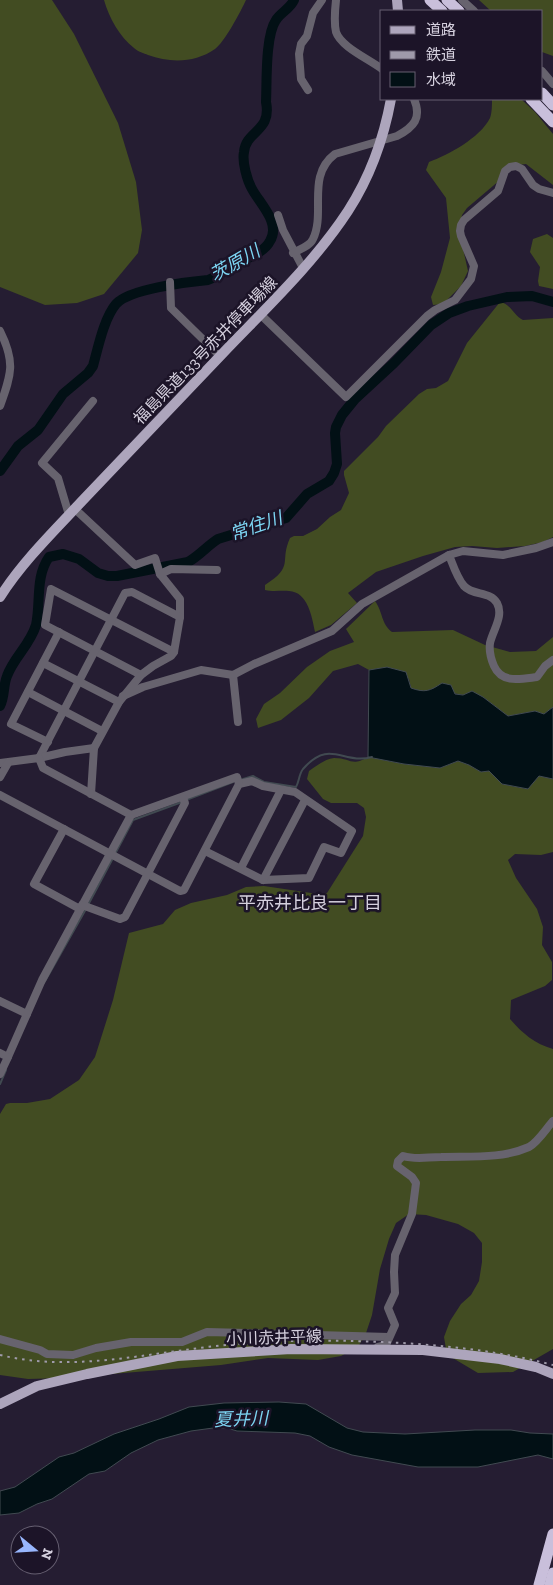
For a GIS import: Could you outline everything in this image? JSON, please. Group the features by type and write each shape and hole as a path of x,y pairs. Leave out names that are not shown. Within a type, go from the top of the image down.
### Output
{"highway":[{"path":"430,0 441,10"},
{"path":"447,0 458,10"},
{"path":"543,94 553,105"},
{"path":"532,100 553,122"},
{"path":"539,1585 553,1534"},
{"path":"550,1585 553,1573"}],"main road":[{"name":"福島県道133号赤井停車場線","path":"2,591 72,512 323,246 349,210 370,170 391,100"},
{"name":"小川赤井平線","path":"0,1404 37,1386 177,1356 291,1350 423,1350 500,1359 536,1367 553,1374"}],"street":[{"path":"308,90 301,79 299,54 301,44 307,36 313,13 322,0"},
{"path":"336,0 336,30 339,38 380,68"},
{"path":"462,0 473,10"},
{"path":"543,72 553,84"},
{"path":"294,253 313,239 317,220 320,176 328,159 335,154 396,136 411,127 418,113 414,100"},
{"path":"260,314 346,396 427,316 455,300 471,279 474,266 461,236 461,225 464,220 498,191 505,171 510,167 516,166 522,169 533,185 553,193"},
{"path":"278,215 283,230 303,268"},
{"path":"170,282 171,308 220,356"},
{"path":"0,331 11,368 0,406"},
{"path":"91,794 94,748 102,731 121,699 141,676 174,652 180,617 180,599 159,572 155,558 136,565 72,512 58,478 42,463 92,401"},
{"path":"121,699 143,687 201,670 233,675 254,664 332,631 362,604 448,555 463,551 503,555 536,548 553,542"},
{"path":"448,555 464,587 475,593 489,596 496,602 500,614 490,645 492,660 497,672 508,680 537,677 545,666 553,660"},
{"path":"159,572 171,569 216,570"},
{"path":"141,676 45,625 51,590 174,652"},
{"path":"39,758 126,593 132,592 180,617"},
{"path":"48,742 12,724 59,632"},
{"path":"43,664 79,682 121,699"},
{"path":"233,675 238,722"},
{"path":"28,692 102,731"},
{"path":"0,777 4,763 94,748"},
{"path":"0,795 180,891 184,890 205,851 238,782 237,777 184,800 131,816 43,768 39,758"},
{"path":"205,851 263,880 308,878 324,847 341,853 352,832 295,792 263,786 252,781 238,782"},
{"path":"241,868 281,790"},
{"path":"64,829 34,884 84,907 120,919 124,917 148,873 184,800"},
{"path":"263,880 305,800"},
{"path":"0,1074 42,980 113,854 131,816"},
{"path":"0,1000 27,1014"},
{"path":"0,1053 8,1057"},
{"path":"368,1351 372,1348 386,1345 395,1325 388,1308 395,1293 395,1255 412,1214 416,1183 412,1177 397,1166 398,1161 403,1156 418,1160 440,1157 476,1158 516,1151 532,1146 553,1121"},
{"path":"0,1339 40,1350 47,1354 73,1356 96,1348 131,1342 182,1342 207,1332 389,1337"}],"green space":[{"path":"0,0 52,0 74,34 118,123 136,182 142,230 138,253 104,294 77,303 45,305 0,287"},
{"path":"104,0 246,0 219,46 199,57 174,60 156,58 134,48 116,27"},
{"path":"479,0 553,0 553,56 543,52 543,10 490,10"},
{"path":"492,100 522,100 535,112 553,134 553,185 526,164 510,166 500,180 467,208 462,215 459,231 468,271 461,286 443,304 433,305 431,297 441,272 450,238 446,198 426,170 429,162 454,150 479,132 490,118"},
{"path":"547,234 553,238 553,289 539,286 540,267 530,252 533,239"},
{"path":"500,302 507,305 523,320 553,318 553,537 543,542 525,546 497,548 455,547 376,572 348,593 357,603 331,625 315,632 308,606 301,596 289,591 265,590 265,585 274,579 283,568 290,538 303,536 317,529 341,510 349,493 344,471 419,394 448,381 467,343"},
{"path":"375,601 384,622 392,632 453,630 485,645 510,652 536,651 553,637 553,707 544,714 535,711 508,716 483,697 433,689 422,692 411,688 409,679 387,667 369,670 358,664 333,671 309,698 281,720 258,728 256,719 264,704 280,693 307,667 330,651 354,642 346,629"},
{"path":"368,757 440,768 458,761 481,772 489,771 502,784 527,789 539,776 553,779 553,852 541,855 515,854 508,860 516,878 537,909 543,927 542,945 552,962 552,980 545,986 511,1000 510,1019 529,1037 553,1049 553,1349 513,1372 478,1373 451,1357 446,1349 444,1337 450,1321 461,1304 471,1295 479,1281 482,1243 474,1233 458,1224 426,1215 409,1214 396,1223 389,1239 380,1269 372,1315 366,1333 358,1347 341,1356 318,1360 268,1358 221,1365 63,1378 28,1379 0,1375 0,1114 6,1104 50,1099 79,1080 95,1057 113,1000 129,933 163,924 175,910 191,903 227,895 246,887 264,886 318,894 327,893 363,836 366,817 364,808 357,803 331,803 323,799 307,779 309,771 321,763 334,758 354,762"}],"water":[{"path":"387,667 406,672 411,688 427,690 442,683 451,685 455,694 463,695 472,691 508,716 535,711 544,714 553,707 553,779 539,776 528,789 502,784 489,771 481,772 458,761 440,768 368,757 369,670"},
{"name":"夏井川","path":"279,1402 306,1404 347,1428 363,1432 405,1434 511,1430 553,1434 553,1459 538,1455 478,1467 418,1467 352,1455 329,1447 310,1436 295,1433 237,1431 227,1428 213,1428 191,1431 158,1440 131,1453 105,1471 89,1474 52,1499 19,1513 0,1515 0,1491 15,1487 59,1457 74,1453 114,1434 189,1407 224,1403"}],"waterway":[{"name":"茨原川","path":"0,471 18,446 38,430 63,394 88,373 93,366 105,325 116,304 133,294 145,290 208,280 258,253 270,241 273,227 268,214 250,185 245,171 244,156 249,139 262,125 267,112 267,60 272,27 278,17 294,0"},
{"name":"常住川","path":"0,706 10,669 30,639 36,625 40,581 49,557 63,554 79,559 98,573 117,576 188,562 218,539 286,518 307,494 329,481 334,473 337,464 335,433 342,415 355,399 431,325 449,313 468,306 507,297 532,296 553,302"},
{"path":"240,780 253,776 264,782 296,787 303,769 321,755 337,754 362,759 372,757"},
{"path":"186,800 233,782"},
{"path":"115,854 133,820 182,802"},
{"path":"88,905 113,858"},
{"path":"44,983 86,909"},
{"path":"0,1084 6,1070"}],"railway":[{"path":"0,1355 28,1360 85,1362 242,1344 290,1341 354,1341 455,1347 504,1354 553,1365"}],"district":[{"name":"平赤井比良一丁目","path":"310,903"}]}
